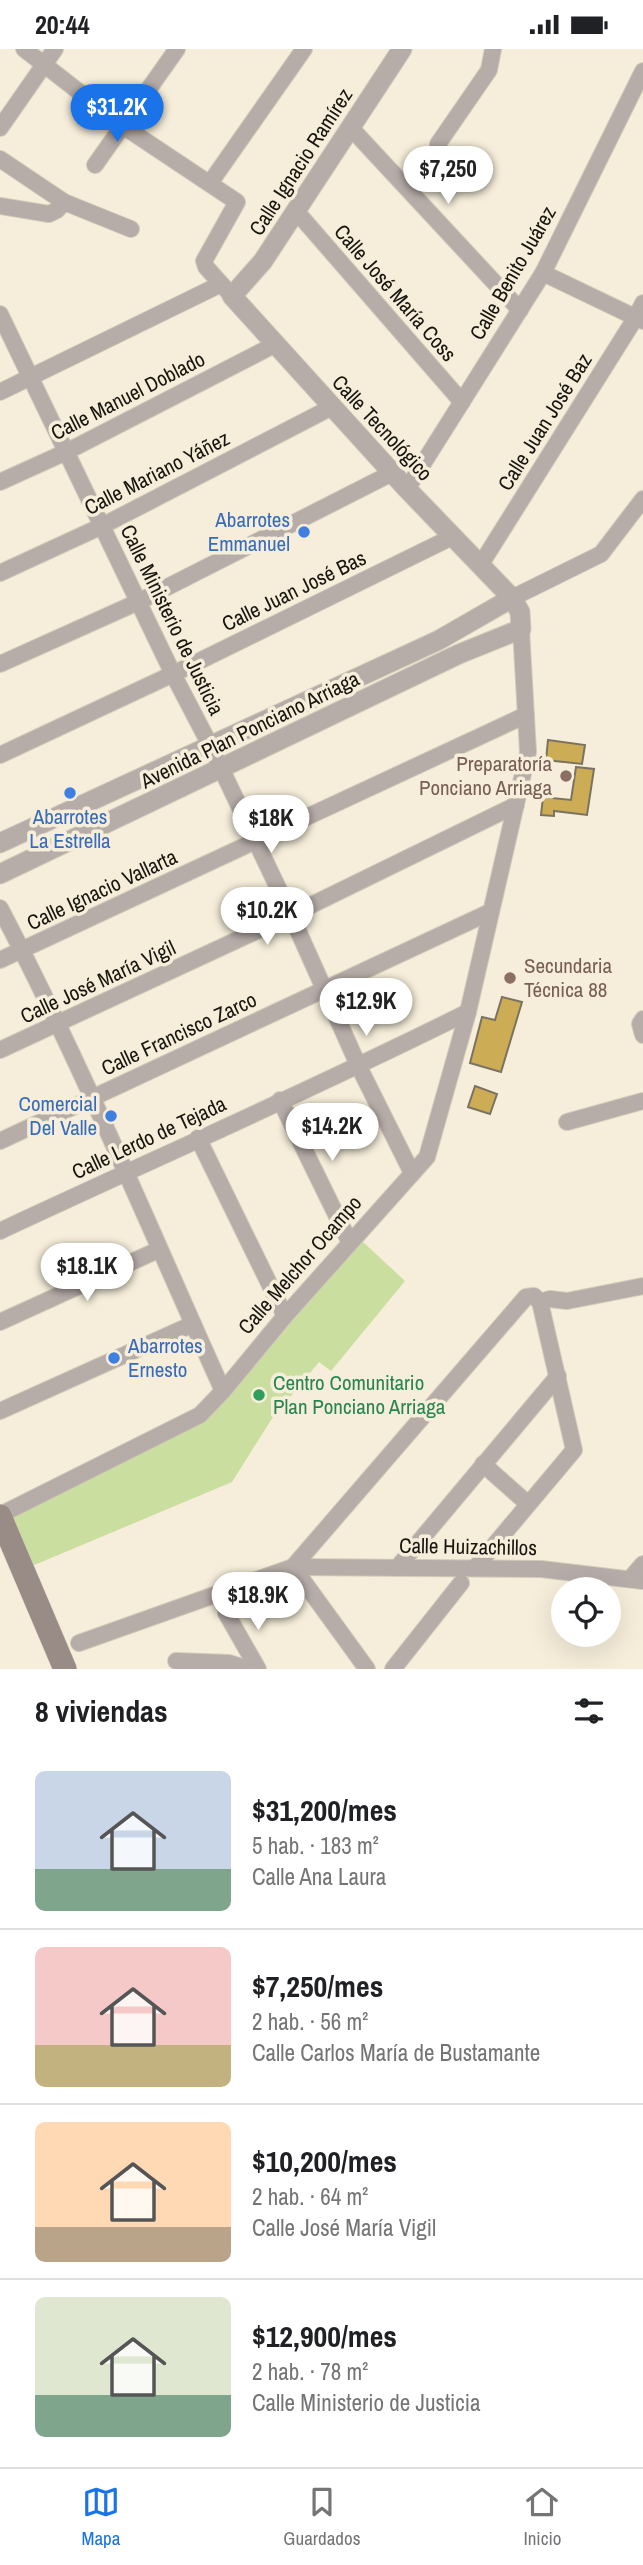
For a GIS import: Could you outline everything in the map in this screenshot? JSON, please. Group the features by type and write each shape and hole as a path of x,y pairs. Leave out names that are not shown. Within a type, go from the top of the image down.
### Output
{"main road":[{"path":"0,1516 65,1669"}],"street":[{"path":"24,49 123,126 237,202 204,261 227,290"},
{"path":"0,128 55,49"},
{"path":"95,165 177,49"},
{"path":"210,183 304,49"},
{"name":"Calle Ignacio Ramírez","path":"0,392 227,290 263,261 402,49"},
{"path":"438,144 489,70 494,49"},
{"name":"Calle Benito Juárez","path":"407,489 543,272 643,71"},
{"path":"350,127 520,310"},
{"path":"0,159 64,202 131,229"},
{"path":"0,206 49,214 64,202"},
{"name":"Calle José María Coss","path":"296,211 461,402"},
{"path":"543,272 641,314"},
{"name":"Calle Tecnológico","path":"227,290 392,473 512,598"},
{"name":"Calle Ministerio de Justicia","path":"0,314 173,674 222,769 292,915 359,1067 412,1173"},
{"name":"Calle Juan José Baz","path":"481,564 641,314"},
{"name":"Calle Manuel Doblado","path":"0,482 66,452 274,345"},
{"name":"Calle Mariano Yáñez","path":"0,573 102,526 332,407"},
{"path":"0,664 138,602 392,473"},
{"path":"512,598 601,554 643,499"},
{"name":"Calle Juan José Bas","path":"0,755 173,674 454,536"},
{"name":"Calle Melchor Ocampo","path":"0,1516 200,1415 427,1157 468,1011 528,752 520,612 512,598"},
{"name":"Avenida Plan Ponciano Arriaga","path":"0,843 439,640 512,598"},
{"name":"Avenida Plan Ponciano Arriaga","path":"0,874 459,654 521,629"},
{"path":"439,640 459,654"},
{"name":"Calle Ignacio Vallarta","path":"0,960 526,715"},
{"name":"Calle José María Vigil","path":"0,1050 292,915 516,805"},
{"path":"0,908 126,1171 223,1391"},
{"name":"Calle Francisco Zarco","path":"0,1141 490,912"},
{"name":"Calle Lerdo de Tejada","path":"0,1231 281,1100 359,1067 468,1011"},
{"path":"281,1100 350,1243"},
{"path":"566,1122 643,1101"},
{"path":"198,1138 285,1316"},
{"path":"0,1322 159,1250"},
{"path":"540,1302 550,1299 567,1301 643,1286"},
{"path":"79,1643 293,1567 526,1297 534,1296 540,1302 573,1450 475,1568"},
{"path":"0,1411 193,1324"},
{"path":"397,1567 558,1376"},
{"path":"484,1464 528,1504"},
{"path":"636,1580 643,1564"},
{"path":"293,1567 367,1669"},
{"name":"Calle Huizachillos","path":"293,1567 541,1569 636,1580"},
{"path":"393,1669 461,1583"},
{"path":"226,1613 258,1669"},
{"path":"176,1661 229,1663 248,1669"}],"green space":[{"name":"Centro Comunitario Plan Ponciano Arriaga","path":"362,1241 405,1281 331,1371 319,1362 271,1420 232,1482 32,1566 12,1518 204,1422"}],"building":[{"path":"548,740 585,745 582,764 546,760"},
{"path":"576,767 594,769 587,815 554,811 554,816 541,815 543,797 571,800"},
{"path":"502,997 522,1002 501,1072 470,1063 482,1017 495,1020"},
{"path":"475,1086 497,1094 490,1114 468,1107"}],"place":[{"name":"Abarrotes Emmanuel","path":"304,532"},
{"name":"Preparatoría Ponciano Arriaga","path":"566,776"},
{"name":"Abarrotes La Estrella","path":"70,793"},
{"name":"Secundaria Técnica 88","path":"510,978"},
{"name":"Comercial Del Valle","path":"111,1116"},
{"name":"Abarrotes Ernesto","path":"114,1358"},
{"name":"Centro Comunitario Plan Ponciano Arriaga","path":"259,1395"}]}
